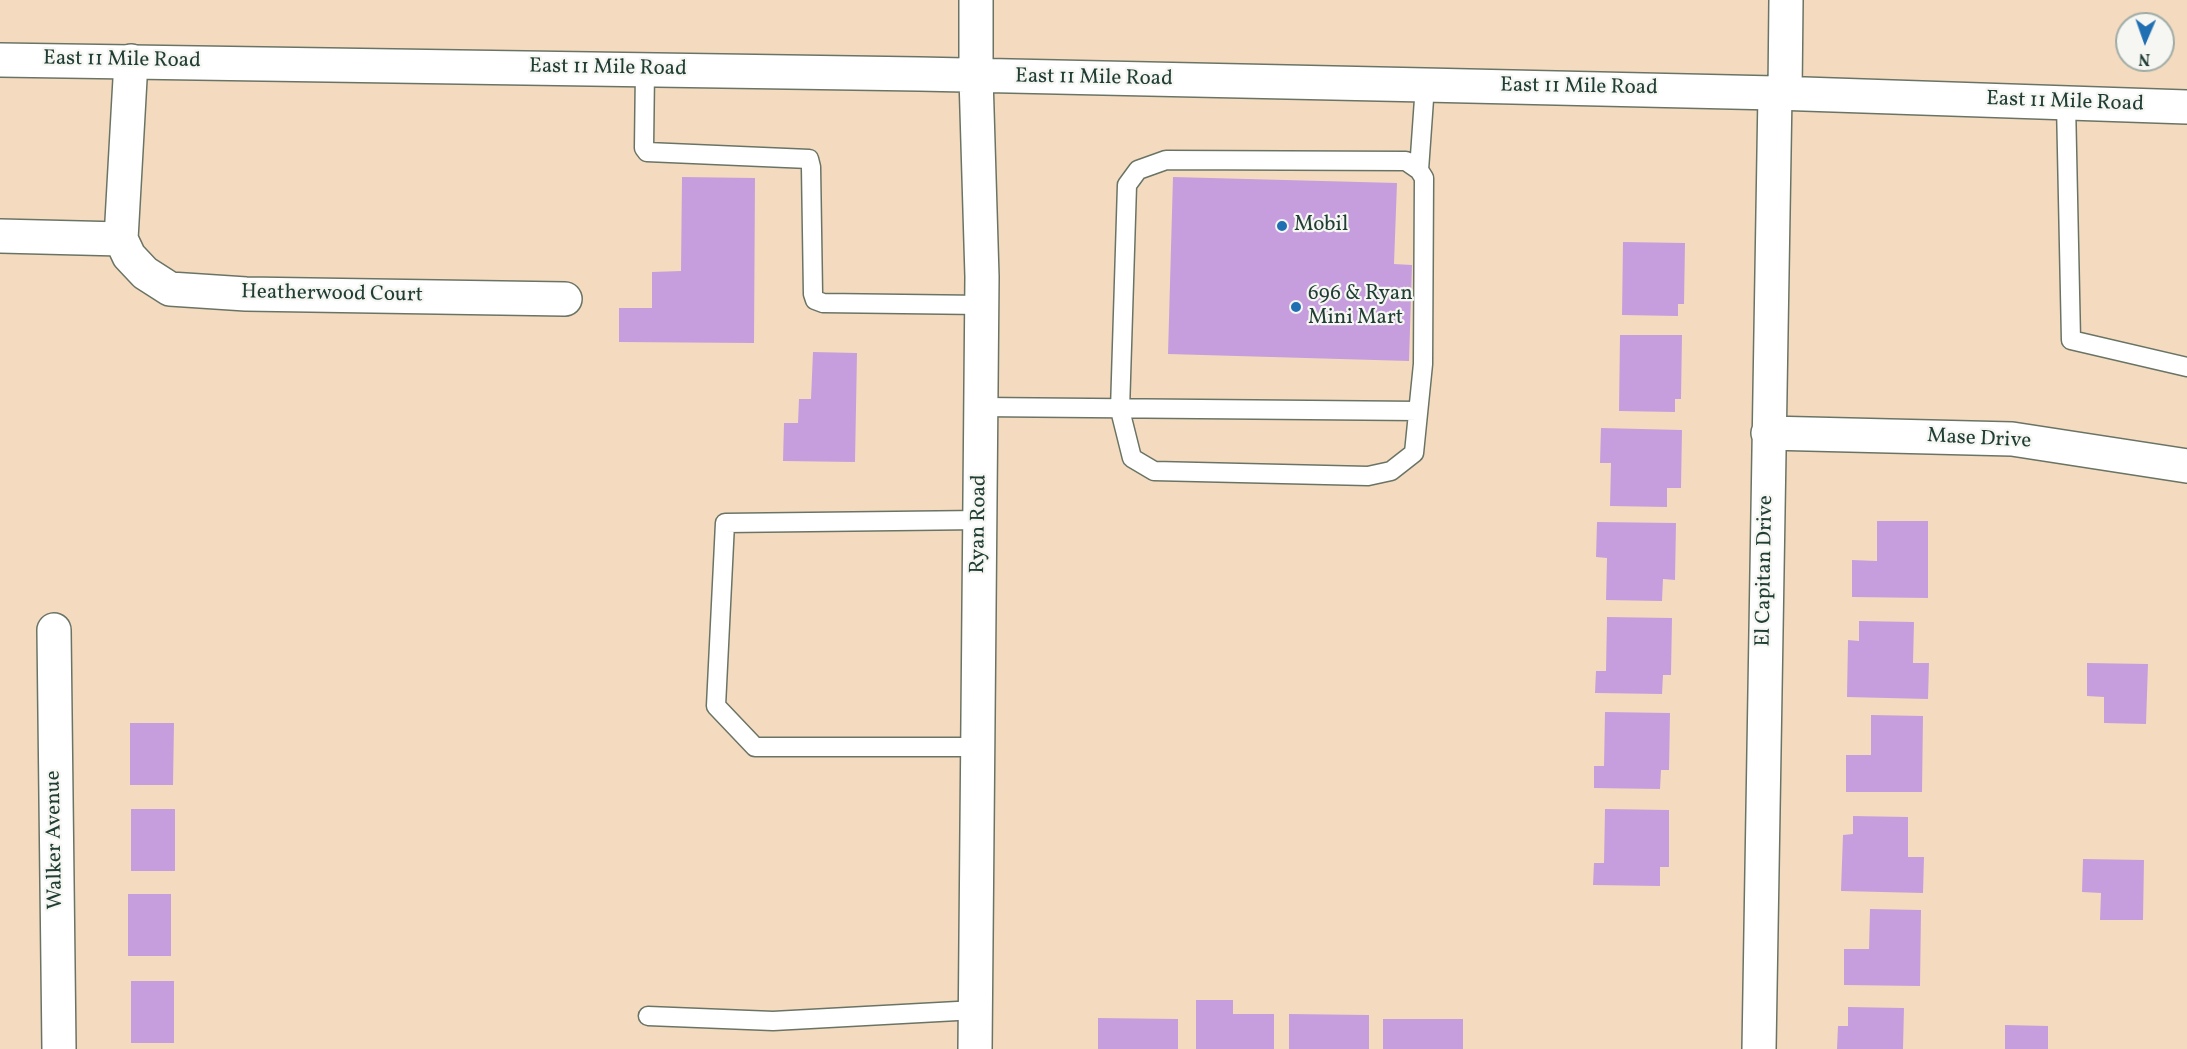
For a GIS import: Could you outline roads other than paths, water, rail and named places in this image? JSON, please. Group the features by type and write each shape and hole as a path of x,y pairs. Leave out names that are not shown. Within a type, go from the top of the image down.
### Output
{"main road":[{"name":"Ryan Road","path":"975,1049 982,305 976,0"},
{"name":"El Capitan Drive","path":"1759,1049 1768,434 1780,93 1786,0"},
{"name":"East 11 Mile Road","path":"0,60 1425,85 1780,93 2187,107"},
{"path":"0,236 122,239 131,62"},
{"name":"Heatherwood Court","path":"122,239 129,256 145,273 170,289 258,294 565,299"},
{"name":"Mase Drive","path":"1768,434 2012,439 2187,466"},
{"name":"Walker Avenue","path":"54,630 59,1049"}],"lane":[{"path":"645,70 644,148 647,153 809,159 815,300 823,303 982,305"},
{"path":"1419,170 1425,85"},
{"path":"2066,103 2070,340 2187,367"},
{"path":"1166,160 1406,161 1419,170 1424,178 1423,364 1414,453 1391,471 1368,476 1154,471 1132,458 1120,410 1127,185 1138,170 1166,160"},
{"path":"981,407 1418,411"},
{"path":"978,747 755,747 716,706 725,523 980,520"},
{"path":"648,1016 774,1021 976,1010"}],"place":[{"name":"Mobil","path":"1282,226"},
{"name":"696 & Ryan Mini Mart","path":"1296,307"}]}
